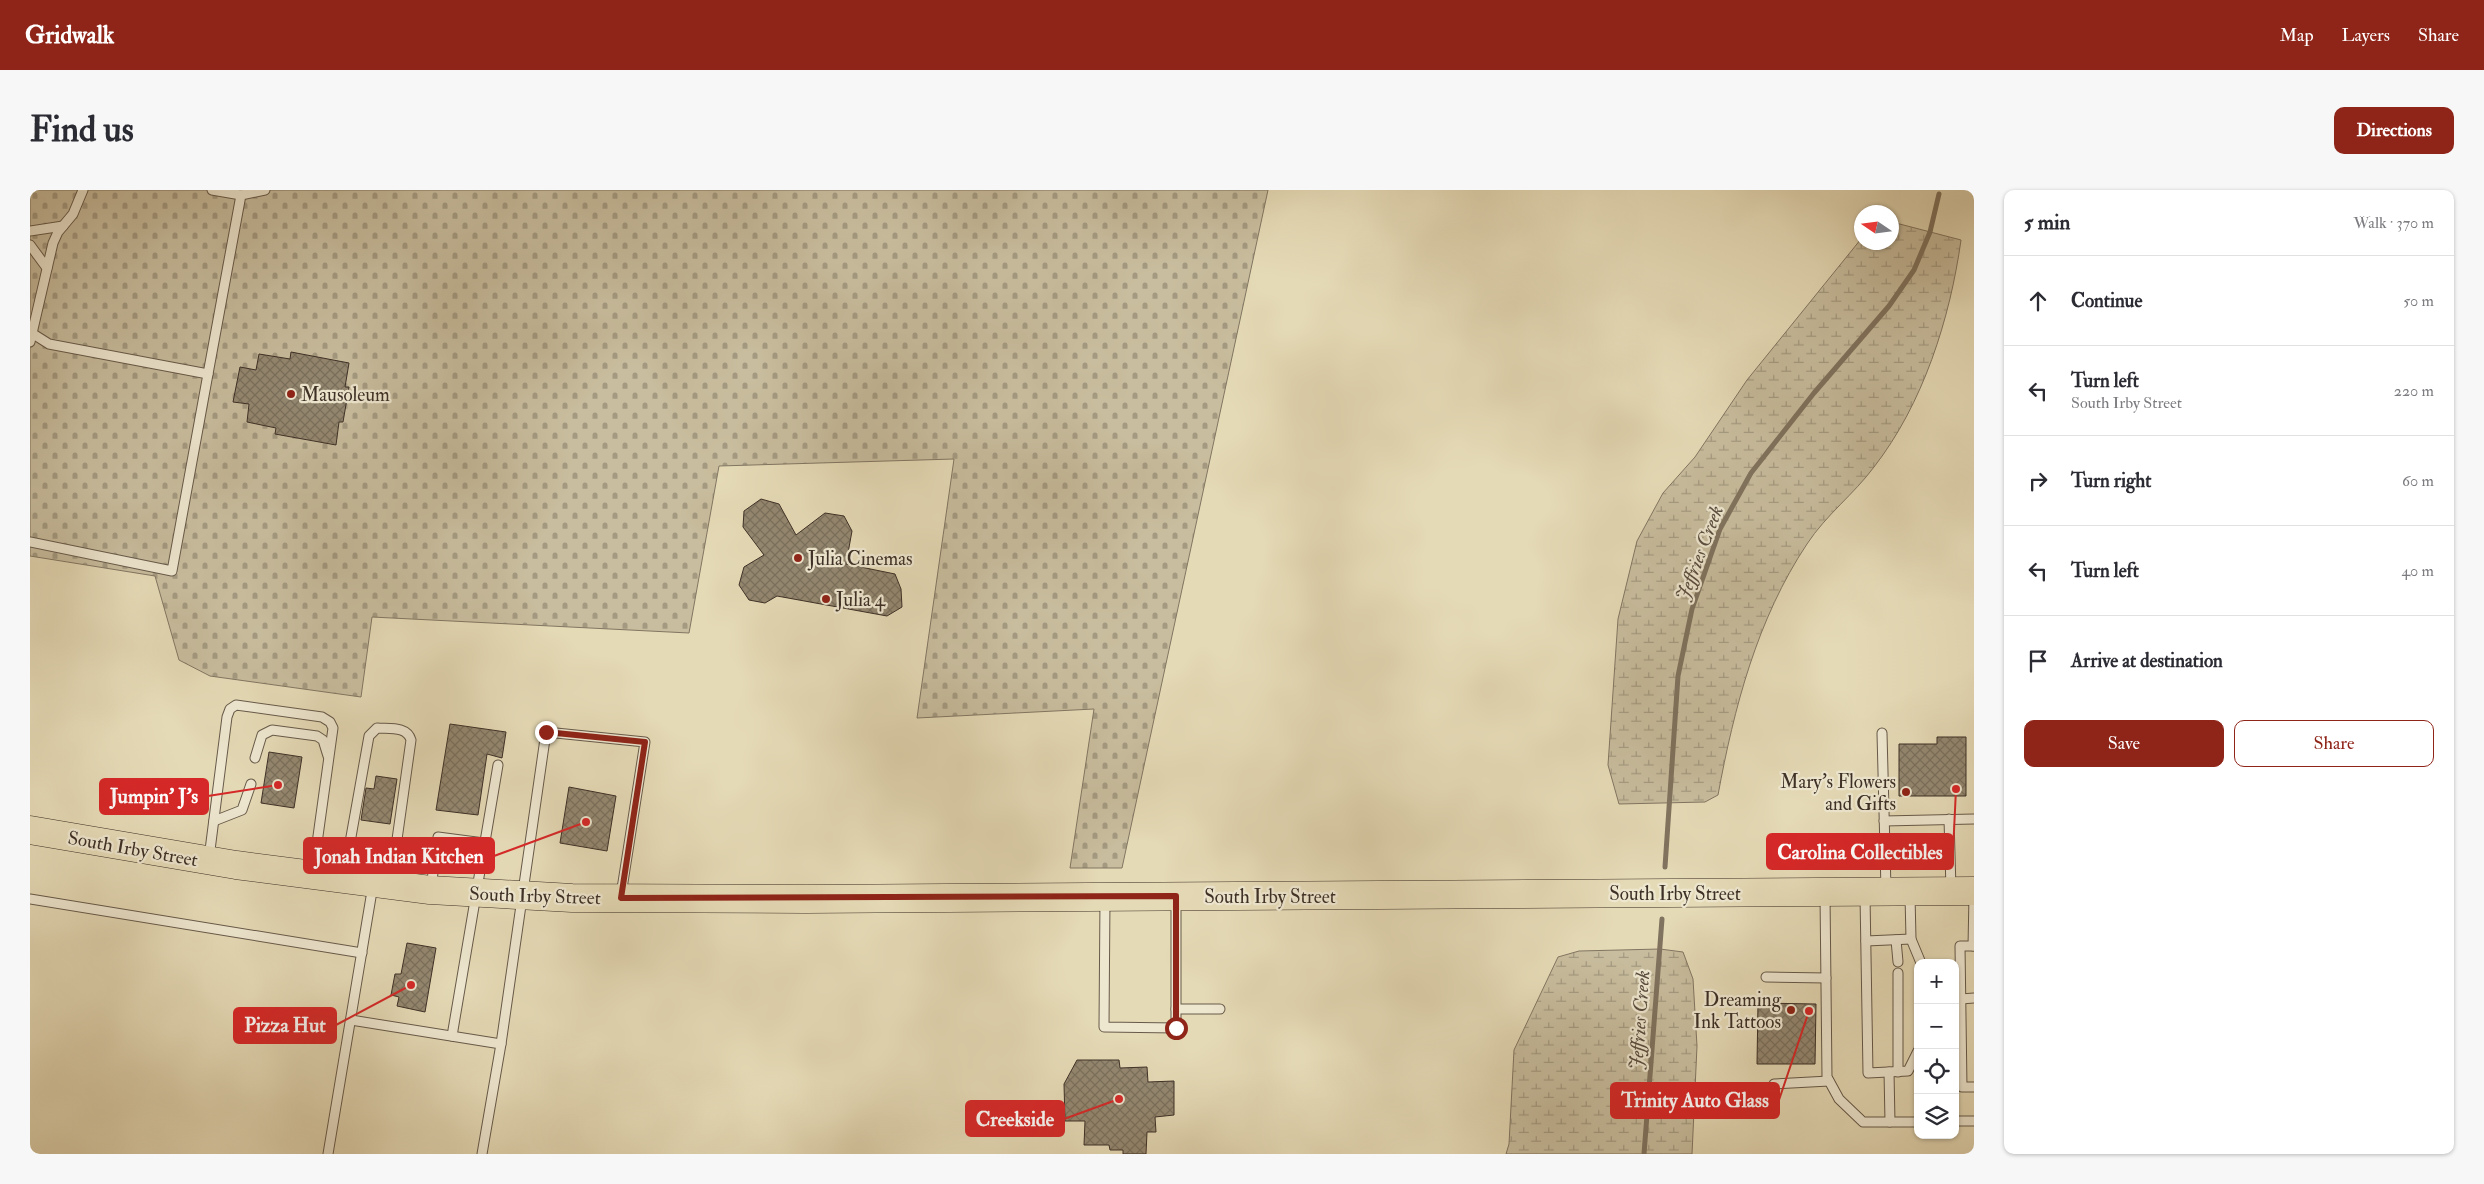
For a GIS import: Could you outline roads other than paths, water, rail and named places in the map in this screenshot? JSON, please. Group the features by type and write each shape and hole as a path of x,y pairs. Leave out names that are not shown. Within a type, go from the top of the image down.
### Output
{"main road":[{"name":"South Irby Street","path":"30,830 209,861 312,875 430,890 522,896 621,898 1825,892 1966,893"}],"lane":[{"path":"82,190 73,214 53,243 30,336 49,344 208,374"},
{"path":"212,190 241,194 265,190"},
{"path":"30,542 172,571 241,194"},
{"path":"30,232 63,226"},
{"path":"30,245 47,268"},
{"path":"209,861 227,717 230,710 236,705 322,717 330,722 333,728 330,763 312,875"},
{"path":"328,1154 362,954 382,884 411,740 409,734 404,730 377,728 369,736 344,879"},
{"path":"255,758 262,734 272,730 317,736 323,740 330,763"},
{"path":"482,1154 501,1044 546,732 645,742 621,898"},
{"path":"1882,733 1887,892 1919,959"},
{"path":"452,1036 498,765"},
{"path":"214,821 242,810 251,784"},
{"path":"1949,819 1966,893 1974,946 1960,946 1962,1087 1974,1087"},
{"path":"1884,821 1974,819"},
{"path":"430,890 438,837 484,843"},
{"path":"1825,892 1827,1077 1839,1099 1863,1122 1914,1122"},
{"path":"1887,892 1866,941 1868,1073 1908,1071 1914,1059"},
{"path":"1105,896 1104,1028 1176,1028 1176,896"},
{"path":"30,899 362,954"},
{"path":"1866,941 1911,939"},
{"path":"1896,940 1898,962"},
{"path":"1898,973 1898,1072"},
{"path":"1766,977 1826,978"},
{"path":"1961,999 1974,998"},
{"path":"1176,1009 1220,1009"},
{"path":"351,1020 501,1044"},
{"path":"1889,1072 1890,1122"},
{"path":"1774,1084 1829,1081"},
{"path":"1959,1121 1974,1121"}],"waterway":[{"name":"Jeffries Creek","path":"1665,867 1678,676 1692,609 1720,529 1751,473 1814,393 1889,306 1914,270 1930,232 1939,194"},
{"name":"Jeffries Creek","path":"1644,1154 1662,919"}],"place":[{"name":"Mausoleum","path":"291,394"},
{"name":"Julia Cinemas","path":"798,558"},
{"name":"Julia 4","path":"826,599"},
{"name":"Jumpin' J's","path":"278,785"},
{"name":"Carolina Collectibles","path":"1956,789"},
{"name":"Mary's Flowers and Gifts","path":"1906,792"},
{"name":"Jonah Indian Kitchen","path":"586,822"},
{"name":"Pizza Hut","path":"411,985"},
{"name":"Dreaming Ink Tattoos","path":"1791,1010"},
{"name":"Trinity Auto Glass","path":"1809,1011"},
{"name":"Creekside","path":"1119,1099"}]}
